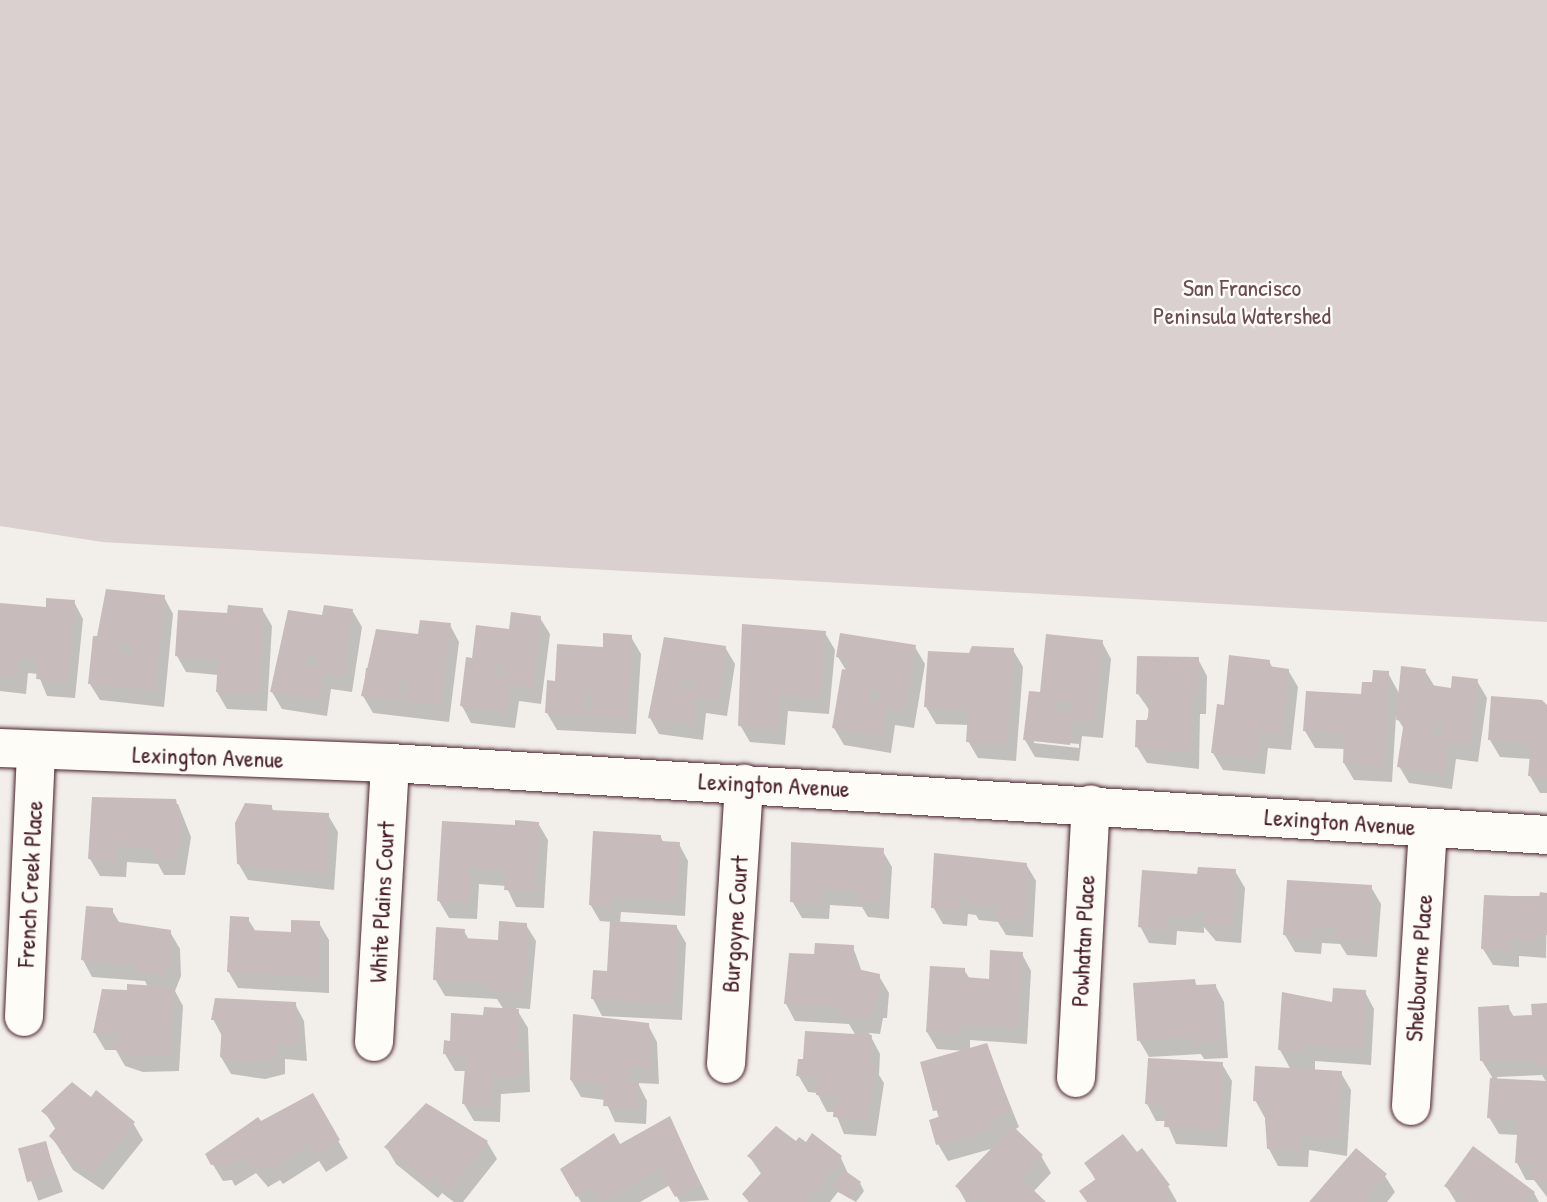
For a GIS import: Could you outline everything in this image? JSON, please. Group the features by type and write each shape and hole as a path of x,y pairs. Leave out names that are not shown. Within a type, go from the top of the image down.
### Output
{"street":[{"name":"Lexington Avenue","path":"18,750 390,763 1091,804 1547,835"},
{"name":"French Creek Place","path":"18,750 24,1017"},
{"name":"White Plains Court","path":"374,1042 390,763"},
{"name":"Burgoyne Court","path":"726,1064 744,784"},
{"name":"Powhatan Place","path":"1076,1078 1091,804"},
{"name":"Shelbourne Place","path":"1410,1106 1428,829"}],"green space":[{"name":"San Francisco Peninsula Watershed","path":"0,0 1547,0 1547,622 102,542 0,526"}],"building":[{"path":"106,589 165,595 155,690 88,684 93,636 97,636","holes":["120,642 132,646 131,655 119,653"]},
{"path":"46,598 75,600 67,682 36,679 38,659 19,657 17,677 0,676 0,603 46,607"},
{"path":"228,605 263,608 258,695 216,692 218,659 175,656 178,610 227,613"},
{"path":"324,605 353,609 343,676 322,673 318,699 270,692 288,610 322,615","holes":["307,654 319,656 317,667 305,665"]},
{"path":"511,612 541,616 532,688 510,685 507,712 460,706 466,657 472,658 476,625 509,629","holes":["497,665 504,666 503,675 496,674"]},
{"path":"420,620 451,623 441,705 361,696 376,629 418,634","holes":["401,681 407,682 405,697 399,696"]},
{"path":"742,624 826,631 820,698 780,694 777,729 738,726"},
{"path":"603,633 632,635 627,718 545,713 547,680 555,681 557,644 603,647","holes":["586,694 593,694 592,710 585,709"]},
{"path":"840,633 916,645 905,712 886,709 882,736 832,728 842,669 847,670 849,659 836,657","holes":["870,689 881,692 880,702 868,700"]},
{"path":"1046,634 1103,640 1094,722 1073,719 1070,745 1023,740 1029,691 1040,692","holes":["1056,701 1071,702 1069,713 1055,712"]},
{"path":"664,637 726,646 718,700 697,697 694,724 648,718","holes":["681,681 692,682 691,690 679,689"]},
{"path":"972,646 1014,648 1007,744 966,742 968,710 924,707 928,651 969,653"},
{"path":"1229,655 1270,660 1269,666 1289,669 1282,734 1259,732 1256,758 1211,753 1217,704 1224,705"},
{"path":"1137,656 1199,657 1198,698 1192,697 1190,752 1135,747 1136,720 1148,720 1149,695 1136,694"},
{"path":"1401,666 1426,669 1424,684 1451,688 1452,676 1478,679 1469,745 1447,743 1443,773 1397,767 1404,721 1396,720","holes":["1432,724 1444,726 1441,738 1430,736"]},
{"path":"1373,670 1389,671 1384,766 1343,763 1344,733 1303,731 1306,691 1361,694 1362,682 1372,682"},
{"path":"1491,696 1542,700 1547,705 1547,778 1528,776 1531,743 1488,740"},
{"path":"92,797 176,799 179,818 183,819 176,859 153,858 153,847 118,846 117,861 88,859"},
{"path":"245,803 272,805 272,810 329,813 326,874 237,864 235,823"},
{"path":"515,820 539,822 535,892 504,890 506,870 470,868 468,903 437,901 442,821 515,825"},
{"path":"593,831 661,835 661,841 680,842 676,899 612,896 611,906 589,905"},
{"path":"791,842 884,848 880,902 857,901 857,891 821,889 821,903 790,902"},
{"path":"934,853 1027,863 1024,921 995,919 995,906 968,904 968,898 959,898 958,910 931,908"},
{"path":"1198,867 1236,869 1232,926 1205,924 1206,911 1195,910 1195,917 1168,915 1167,929 1138,927 1142,870 1197,874"},
{"path":"1287,880 1372,885 1369,941 1335,939 1336,928 1313,927 1312,938 1283,935"},
{"path":"1540,892 1547,893 1547,935 1538,935 1537,941 1511,940 1510,951 1481,949 1484,895 1539,897"},
{"path":"86,906 113,908 113,921 171,930 172,959 165,975 138,973 134,965 81,960"},
{"path":"230,916 249,917 249,930 291,932 291,920 320,921 320,977 227,972"},
{"path":"499,921 527,923 527,977 522,976 521,993 491,991 488,983 433,980 436,927 465,929 464,938 498,940"},
{"path":"610,921 677,925 673,1004 591,999 593,970 607,971"},
{"path":"815,943 854,945 853,968 880,974 878,1002 874,1002 871,1018 843,1016 839,1007 784,1004 789,953 814,954"},
{"path":"990,950 1023,952 1018,1027 961,1024 961,1031 955,1034 926,1032 930,966 965,968 965,977 989,979"},
{"path":"1195,979 1196,985 1216,984 1220,1041 1193,1043 1192,1037 1137,1041 1133,983"},
{"path":"127,984 174,987 170,1055 133,1056 114,1049 115,1034 93,1033 102,989 127,990"},
{"path":"1333,988 1366,990 1362,1049 1306,1045 1306,1052 1278,1050 1282,992 1332,1002"},
{"path":"215,998 296,1002 298,1045 277,1043 276,1058 256,1059 256,1063 220,1057 222,1020 211,1020"},
{"path":"1547,1003 1547,1065 1535,1066 1534,1058 1480,1061 1478,1007 1509,1005 1510,1016 1532,1015 1531,1004"},
{"path":"484,1007 519,1009 516,1051 523,1051 521,1076 493,1077 491,1106 462,1104 466,1055 443,1054 444,1040 450,1041 451,1013 483,1015"},
{"path":"573,1014 649,1023 651,1068 630,1066 628,1082 639,1083 637,1108 603,1106 605,1085 570,1080"},
{"path":"805,1031 872,1035 870,1065 875,1064 867,1120 833,1117 835,1096 816,1095 817,1077 796,1076 798,1059 803,1059"},
{"path":"987,1043 1011,1109 989,1123 990,1130 936,1145 929,1120 941,1116 939,1110 933,1111 920,1062"},
{"path":"1148,1058 1223,1062 1219,1130 1164,1127 1166,1105 1145,1104"},
{"path":"1255,1066 1342,1071 1338,1139 1300,1134 1299,1151 1267,1149 1264,1102 1253,1101"},
{"path":"1490,1078 1547,1081 1547,1181 1532,1180 1533,1164 1515,1163 1518,1120 1487,1118"},
{"path":"72,1082 91,1097 96,1090 135,1122 93,1174 61,1153 63,1150 49,1136 58,1125 41,1111"},
{"path":"313,1093 340,1140 315,1156 308,1145 272,1169 269,1164 258,1171 244,1158 224,1170 220,1164 211,1165 205,1154 258,1117 261,1121"},
{"path":"426,1103 488,1141 449,1191 432,1177 428,1182 384,1147"},
{"path":"670,1116 700,1183 675,1197 659,1169 601,1202 589,1189 576,1197 560,1169 614,1133 620,1144"},
{"path":"776,1126 796,1141 799,1137 806,1142 812,1133 842,1156 808,1202 749,1202 742,1194 765,1169 747,1156"},
{"path":"1013,1126 1043,1155 1021,1178 1046,1202 983,1202 978,1197 972,1202 955,1186"},
{"path":"1123,1134 1137,1152 1142,1148 1170,1185 1164,1189 1172,1199 1169,1202 1087,1202 1079,1191 1096,1179 1084,1163"},
{"path":"46,1141 55,1175 27,1182 18,1149"},
{"path":"1473,1146 1535,1192 1527,1202 1459,1202 1462,1198 1444,1186"},
{"path":"1356,1148 1387,1174 1365,1199 1369,1202 1309,1202"},
{"path":"844,1170 861,1182 850,1198 833,1186"}]}
